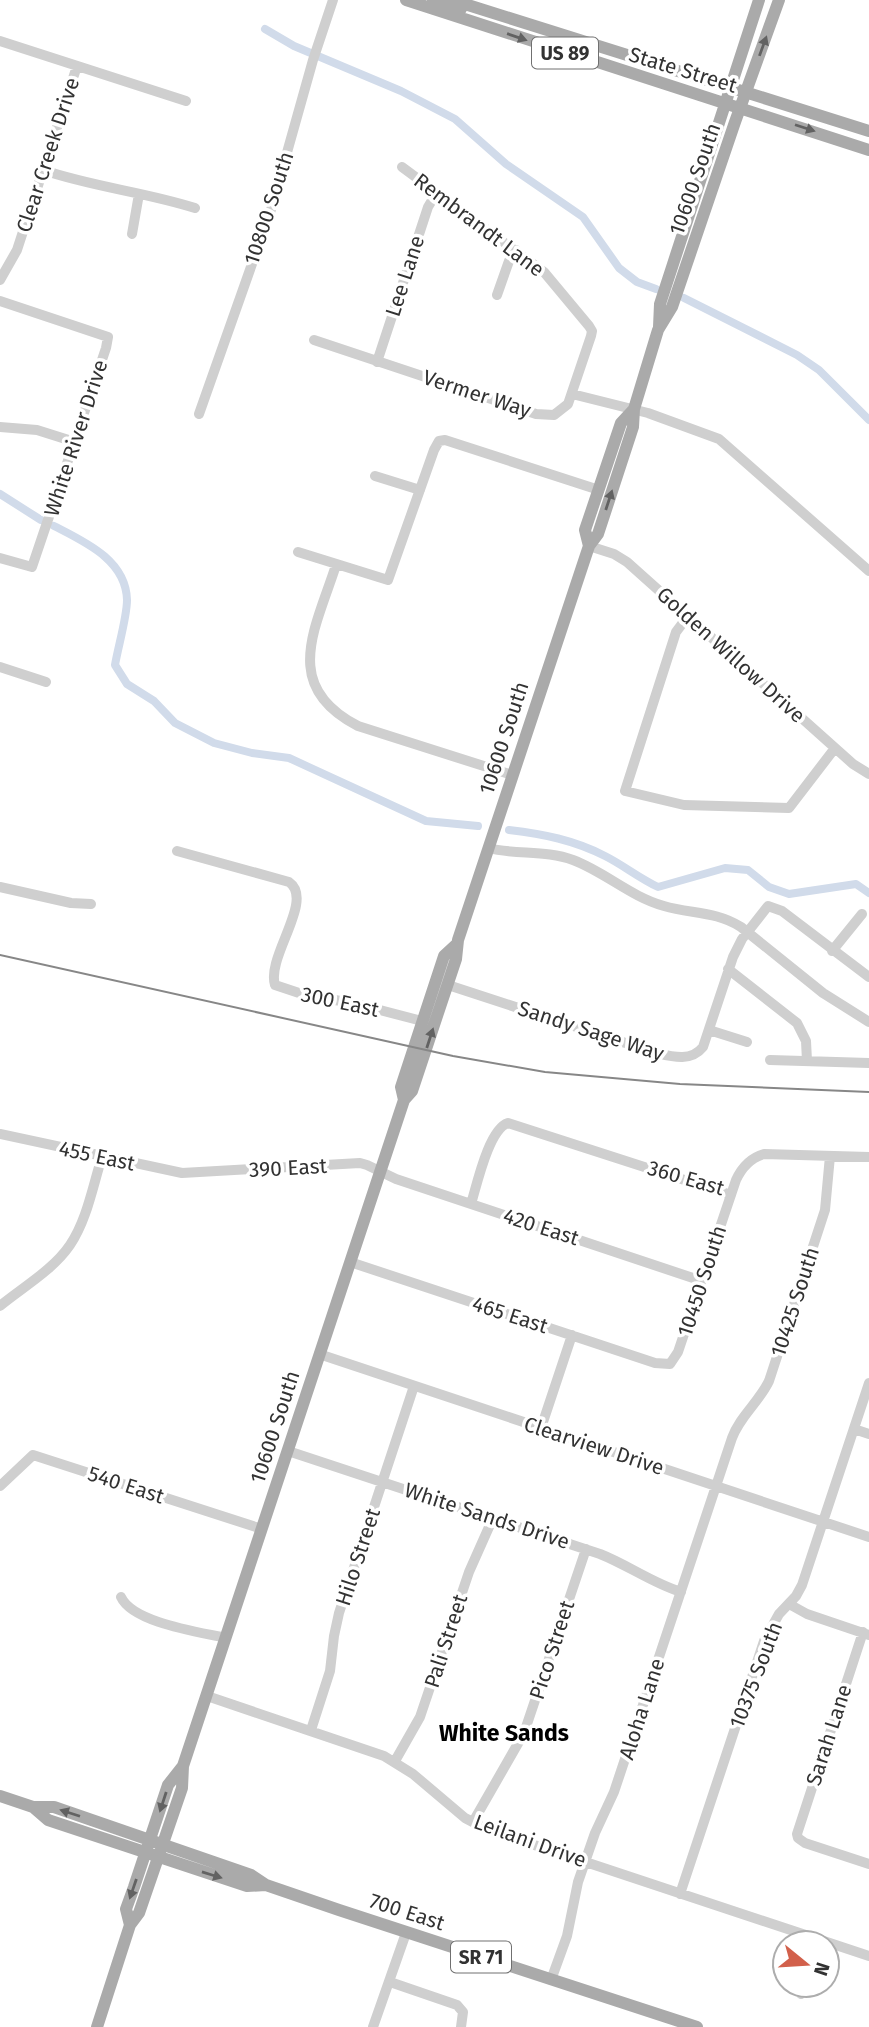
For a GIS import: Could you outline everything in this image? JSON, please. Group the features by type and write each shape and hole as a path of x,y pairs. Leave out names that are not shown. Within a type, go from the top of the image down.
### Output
{"main road":[{"name":"State Street","path":"406,0 869,150"},
{"path":"433,0 490,18 522,22"},
{"name":"State Street","path":"453,0 869,131"},
{"name":"10600 South","path":"659,330 660,304 758,0"},
{"name":"10600 South","path":"97,2027 130,1925 139,1913 182,1788 183,1766 404,1100 412,1091 448,985 456,959 457,944 512,775 589,546 598,534 633,427 634,409 659,330 673,307 779,0"},
{"path":"677,292 676,276 687,243 682,235"},
{"name":"10600 South","path":"589,546 585,530 621,423 634,409"},
{"name":"10600 South","path":"404,1100 401,1087 444,956 457,944"},
{"name":"10600 South","path":"130,1925 126,1909 168,1785 183,1766"},
{"name":"700 East","path":"0,1796 33,1807 48,1820 251,1875 266,1885 697,2027"}],"street":[{"name":"10800 South","path":"200,414 270,213 333,0"},
{"path":"0,41 186,101"},
{"name":"Clear Creek Drive","path":"0,280 15,255 77,66"},
{"name":"Rembrandt Lane","path":"402,167 544,272 592,331 572,394"},
{"path":"43,170 81,183 195,208"},
{"name":"Lee Lane","path":"377,362 428,207 437,192"},
{"path":"132,234 139,194"},
{"path":"498,295 509,261 516,250"},
{"name":"White River Drive","path":"0,301 108,337 33,566 0,558"},
{"name":"Vermer Way","path":"314,340 545,416 562,411 572,394"},
{"path":"572,394 634,409 704,432 727,443 869,571"},
{"path":"0,427 37,430 75,442"},
{"path":"298,552 388,580 433,450 439,441 445,440 599,490"},
{"path":"375,476 420,490"},
{"name":"Golden Willow Drive","path":"589,546 614,554 627,562 853,764 869,774"},
{"path":"336,565 308,653 310,674 329,705 358,726 512,775"},
{"path":"688,616 676,632 625,790 684,806 789,808 835,748"},
{"path":"0,667 46,682"},
{"path":"488,848 567,858 587,866 647,900 672,908 719,916 748,932 823,993 869,1022"},
{"name":"300 East","path":"177,850 295,887 298,893 295,910 278,958 273,980 275,985 302,995 357,1004 422,1021"},
{"path":"0,887 71,903 91,904"},
{"name":"Sandy Sage Way","path":"448,985 673,1057 688,1057 698,1053 703,1047 737,947 768,906 782,911 832,951"},
{"path":"862,914 832,951 869,977"},
{"path":"728,969 797,1023 806,1041 807,1061"},
{"path":"709,1030 747,1042"},
{"path":"770,1060 869,1063"},
{"name":"360 East","path":"471,1204 494,1134 503,1125 513,1124 731,1195 740,1172 757,1156 771,1153 869,1157"},
{"name":"455 East","path":"0,1134 169,1171 194,1173"},
{"name":"10425 South","path":"732,1438 740,1421 758,1400 769,1381 825,1210 830,1156"},
{"path":"0,1306 56,1261 70,1245 80,1226 102,1157"},
{"name":"390 East","path":"194,1173 359,1163 380,1171"},
{"name":"420 East","path":"380,1171 396,1180 702,1281"},
{"name":"10450 South","path":"670,1364 678,1352 731,1195"},
{"name":"465 East","path":"350,1262 655,1363 670,1364"},
{"path":"541,1428 572,1335"},
{"name":"Clearview Drive","path":"319,1354 869,1538"},
{"name":"10375 South","path":"680,1894 764,1641 771,1627 802,1586 869,1383"},
{"name":"Hilo Street","path":"311,1730 330,1671 336,1624 414,1386"},
{"path":"854,1429 869,1434"},
{"name":"Aloha Lane","path":"551,1980 567,1936 585,1862 614,1792 732,1438"},
{"name":"White Sands Drive","path":"288,1451 612,1558 651,1581 681,1592"},
{"name":"540 East","path":"0,1486 33,1455 262,1529"},
{"name":"Pali Street","path":"395,1761 421,1717 469,1572 493,1518"},
{"name":"Pico Street","path":"473,1822 524,1733 586,1549"},
{"path":"121,1597 126,1606 136,1613 226,1638"},
{"path":"789,1604 807,1614 866,1633"},
{"name":"Sarah Lane","path":"866,1633 799,1825 798,1838 869,1864"},
{"name":"Leilani Drive","path":"207,1696 371,1750 395,1761 473,1822 499,1834 783,1929"},
{"path":"373,2027 407,1933"},
{"name":"Leilani Drive","path":"841,1948 869,1956"},
{"path":"390,1982 457,2005 463,2012 461,2027"}],"waterway":[{"path":"265,29 294,46 401,91 455,119 506,164 583,217 619,268 637,282 656,289"},
{"path":"684,298 797,355 819,370 869,420"},
{"path":"0,494 41,520"},
{"path":"54,526 102,554 120,574 127,600 115,665 127,684 154,701 175,723 214,743 252,753 289,758 426,821 478,826"},
{"path":"509,830 546,836 593,850 658,887 725,868 748,870 769,887 789,894 856,884 869,893"}],"tram line":[{"path":"0,955 453,1056 545,1072 680,1084 869,1092"}],"district":[{"name":"White Sands","path":"504,1733"}]}
